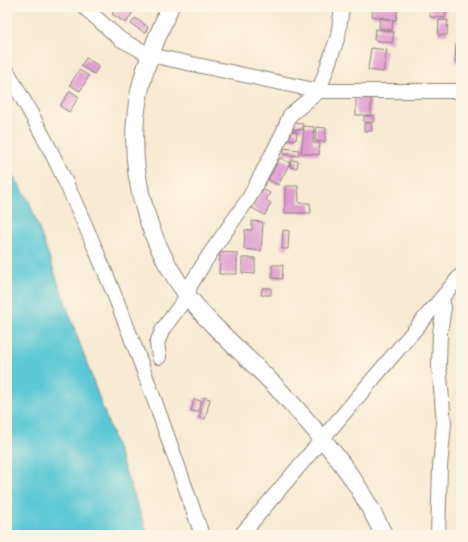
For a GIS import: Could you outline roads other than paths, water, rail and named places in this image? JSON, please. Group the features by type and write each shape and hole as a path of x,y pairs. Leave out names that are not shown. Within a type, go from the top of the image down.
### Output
{"street":[{"path":"84,7 120,39 150,55 319,91 461,91"},
{"path":"170,7 150,55 141,84 135,123 137,173 143,204 155,241 172,273 188,295 218,330 281,392 322,439 354,481 384,535"},
{"path":"159,357 157,343 159,337 188,295 190,286 209,255 248,198 282,135 290,115 319,91 338,36 342,7"},
{"path":"7,72 58,166 89,233 151,385 202,535"},
{"path":"241,535 461,275"},
{"path":"438,535 440,467 444,423 439,365 440,332 444,308 442,298"}],"water":[{"path":"7,166 29,201 148,535 7,535"}]}
